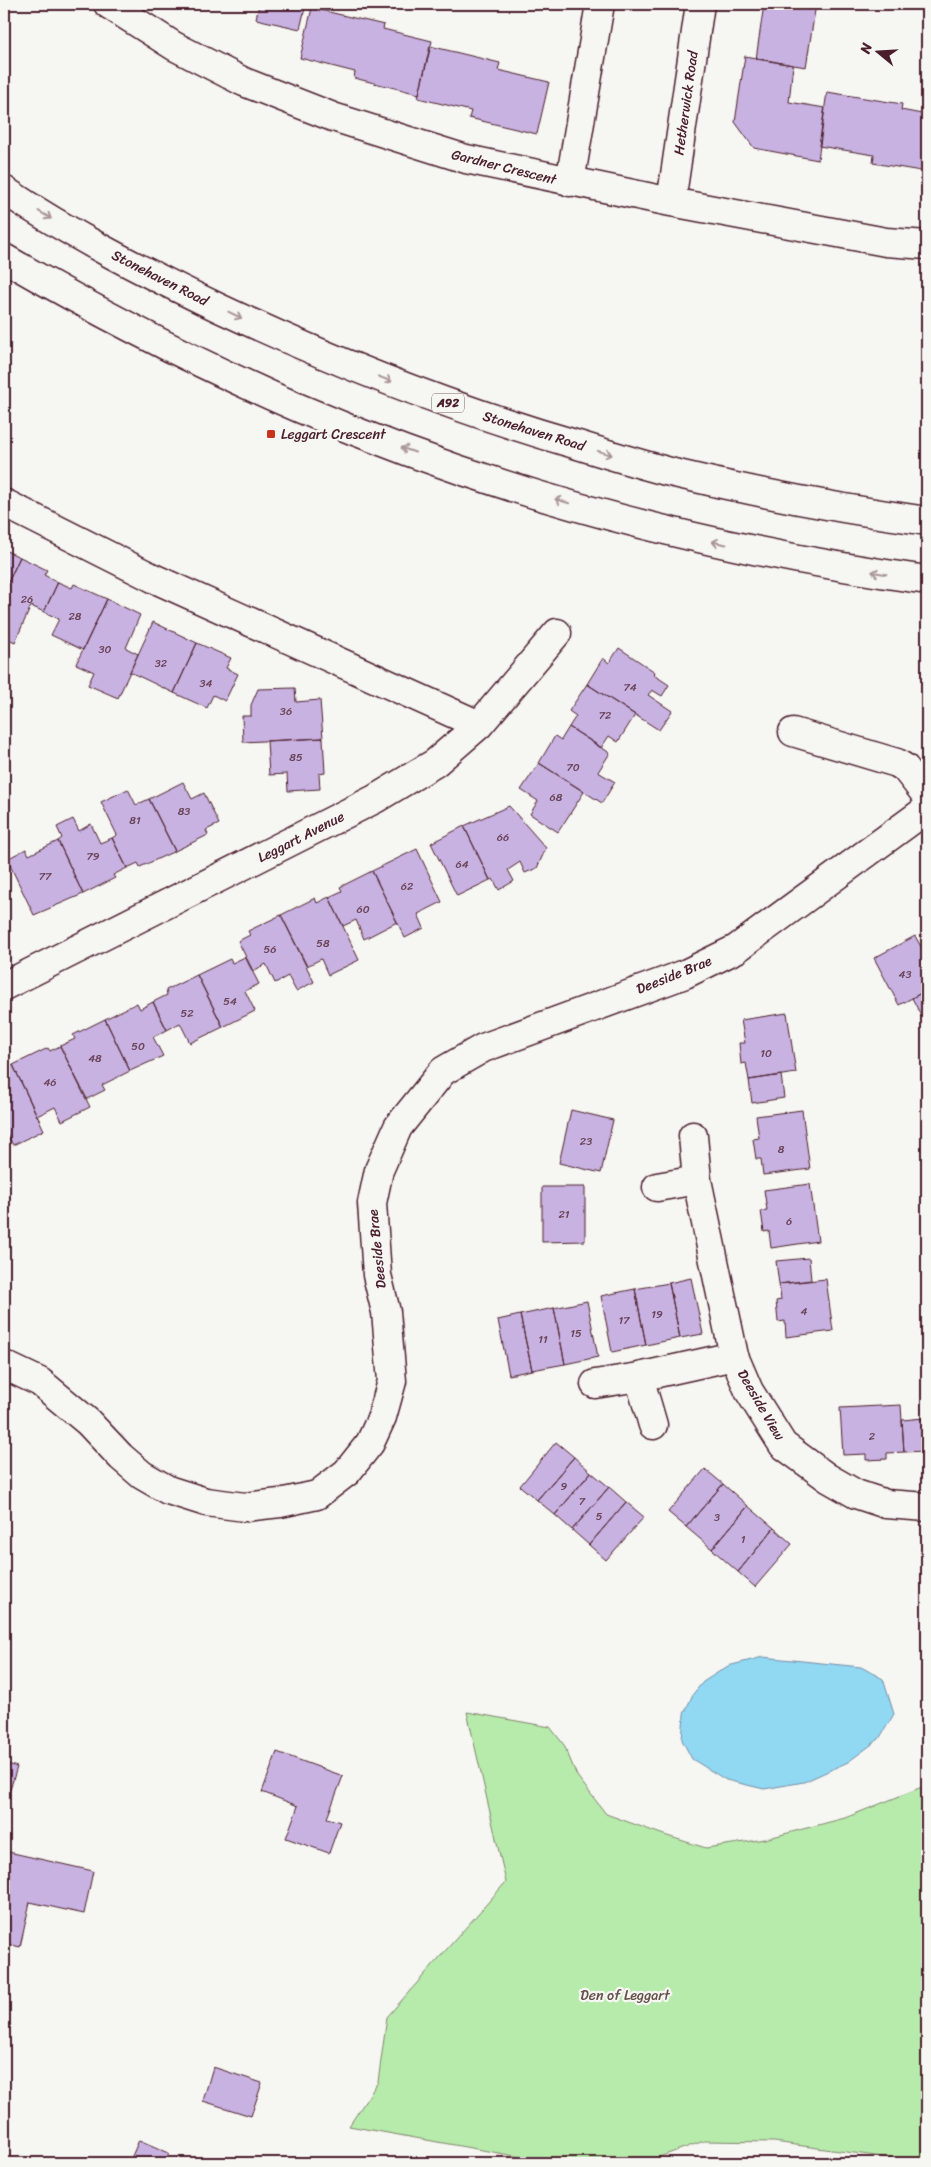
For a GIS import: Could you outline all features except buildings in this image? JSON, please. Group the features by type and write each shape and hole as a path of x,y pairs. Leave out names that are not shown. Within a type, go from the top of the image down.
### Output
{"street":[{"name":"Gardner Crescent","path":"108,4 174,46 244,82 333,117 466,159 671,202 886,242 927,245"},
{"path":"570,182 600,4"},
{"name":"Hetherwick Road","path":"671,202 700,4"},
{"name":"Stonehaven Road","path":"4,190 93,244 179,288 267,330 419,393 510,425 672,472 786,497 927,521"},
{"path":"4,258 180,353 230,376 344,426 496,481 589,510 684,535 781,556 927,580"},
{"path":"4,503 153,578 478,725"},
{"name":"Leggart Avenue","path":"4,986 375,799 435,764 478,725 557,633"},
{"path":"793,732 896,763 905,768 927,796"},
{"name":"Deeside Brae","path":"4,1365 40,1382 88,1422 142,1476 168,1490 206,1502 245,1507 280,1504 317,1494 347,1472 370,1443 382,1417 392,1381 386,1312 377,1275 372,1203 379,1170 398,1127 443,1071 483,1048 685,974 736,949 927,809"},
{"name":"Deeside View","path":"693,1136 696,1180 734,1356 750,1391 783,1445 828,1478 856,1494 886,1504 927,1507"},
{"path":"657,1187 696,1180"},
{"name":"Deeside View","path":"595,1384 639,1377 734,1356"},
{"path":"639,1377 653,1425"}],"green space":[{"name":"Den of Leggart","path":"467,1712 550,1727 564,1745 577,1776 606,1814 706,1848 765,1839 845,1818 927,1785 927,2163 774,2142 704,2141 642,2163 554,2163 349,2126 378,2082 387,2017 506,1882"}],"water":[{"path":"763,1657 861,1667 883,1679 894,1714 879,1739 848,1762 804,1782 764,1789 726,1780 692,1759 682,1740 684,1714 693,1694 703,1682 728,1666"}],"place":[{"name":"Leggart Crescent","path":"271,434"}]}
